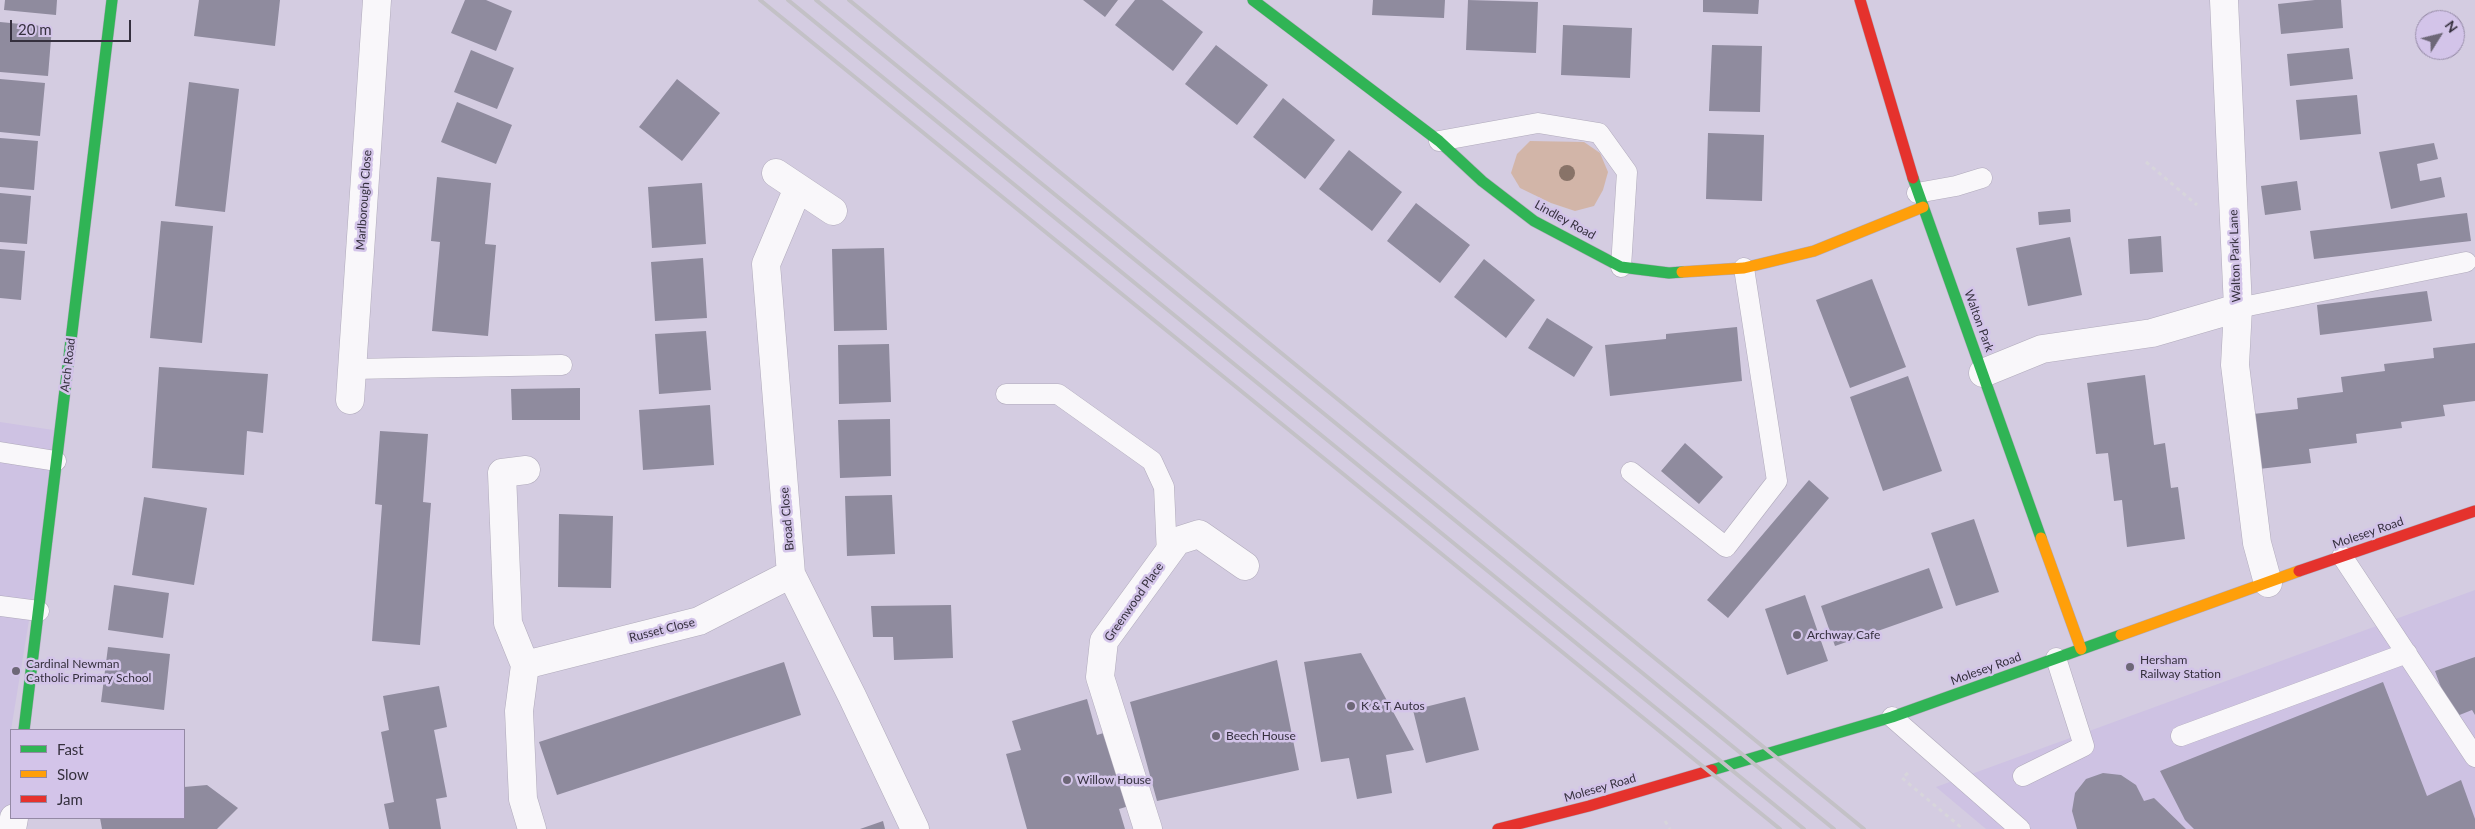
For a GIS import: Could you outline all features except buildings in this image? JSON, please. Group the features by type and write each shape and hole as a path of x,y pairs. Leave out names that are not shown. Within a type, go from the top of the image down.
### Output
{"street":[{"name":"Arch Road","path":"24,729 112,0"},
{"name":"Marlborough Close","path":"350,400 377,0"},
{"name":"Lindley Road","path":"1253,0 1439,141 1482,181 1534,221 1622,267 1669,273 1744,268 1814,250 1920,200"},
{"name":"Walton Park","path":"1860,0 1920,200 2081,649"},
{"name":"Walton Park Lane","path":"1983,373 2042,349 2152,332 2238,308 2224,0"},
{"name":"Broad Close","path":"833,211 787,180 766,264 791,574 852,696 915,829"},
{"path":"2238,308 2236,365 2258,543 2268,583"},
{"path":"526,470 502,473 508,623 525,665 519,711 523,799 532,829"},
{"name":"Molesey Road","path":"1498,829 1589,806 1892,717 2342,556 2475,511"},
{"name":"Greenwood Place","path":"1148,829 1100,677 1104,641 1177,541 1200,534 1245,566"},
{"name":"Russet Close","path":"525,665 699,620 791,574"}],"lane":[{"path":"1439,141 1538,123 1598,133 1627,172 1622,267"},
{"path":"1920,200 1982,178"},
{"path":"2238,308 2466,262"},
{"path":"1631,472 1726,547 1777,481 1744,268"},
{"path":"352,369 562,365"},
{"path":"1006,394 1058,394 1152,461 1164,487 1167,555"},
{"path":"0,452 56,461"},
{"path":"2342,556 2475,756"},
{"path":"0,606 39,611"},
{"path":"2182,736 2407,653"},
{"path":"2023,776 2084,746 2056,658"},
{"path":"1892,717 2020,829"}],"path":[{"path":"2146,162 2196,204 2234,216"},
{"path":"1902,778 1963,829"}],"shaded area":[{"path":"1530,141 1584,142 1600,153 1608,172 1603,190 1594,206 1575,211 1551,203 1520,188 1511,173 1517,154"},
{"name":"Cardinal Newman Catholic Primary School","path":"0,422 60,431 10,729 10,818 0,819"},
{"path":"2475,590 2475,829 1986,829 1936,787"}],"railway":[{"path":"760,0 1780,829"},
{"path":"788,0 1804,829"},
{"path":"816,0 1834,829"},
{"path":"849,0 1864,829"}],"traffic: fast":[{"path":"24,729 112,0"},
{"path":"1253,0 1439,141 1482,181 1534,221 1621,267 1669,273 1682,272"},
{"path":"1913,178 2041,538"},
{"path":"1712,770 1892,717 2121,635"}],"traffic: slow":[{"path":"1682,272 1744,268 1814,251 1923,207"},
{"path":"2041,538 2081,649"},
{"path":"2121,635 2299,571"}],"traffic: jam":[{"path":"1860,0 1913,178"},
{"path":"2299,571 2475,511"},
{"path":"1498,829 1589,806 1712,770"}],"place":[{"name":"Archway Cafe","path":"1797,635"},
{"name":"Hersham Railway Station","path":"2130,667"},
{"name":"Cardinal Newman Catholic Primary School","path":"16,671"},
{"name":"K & T Autos","path":"1351,706"},
{"name":"Beech House","path":"1216,736"},
{"name":"Willow House","path":"1067,780"}]}
